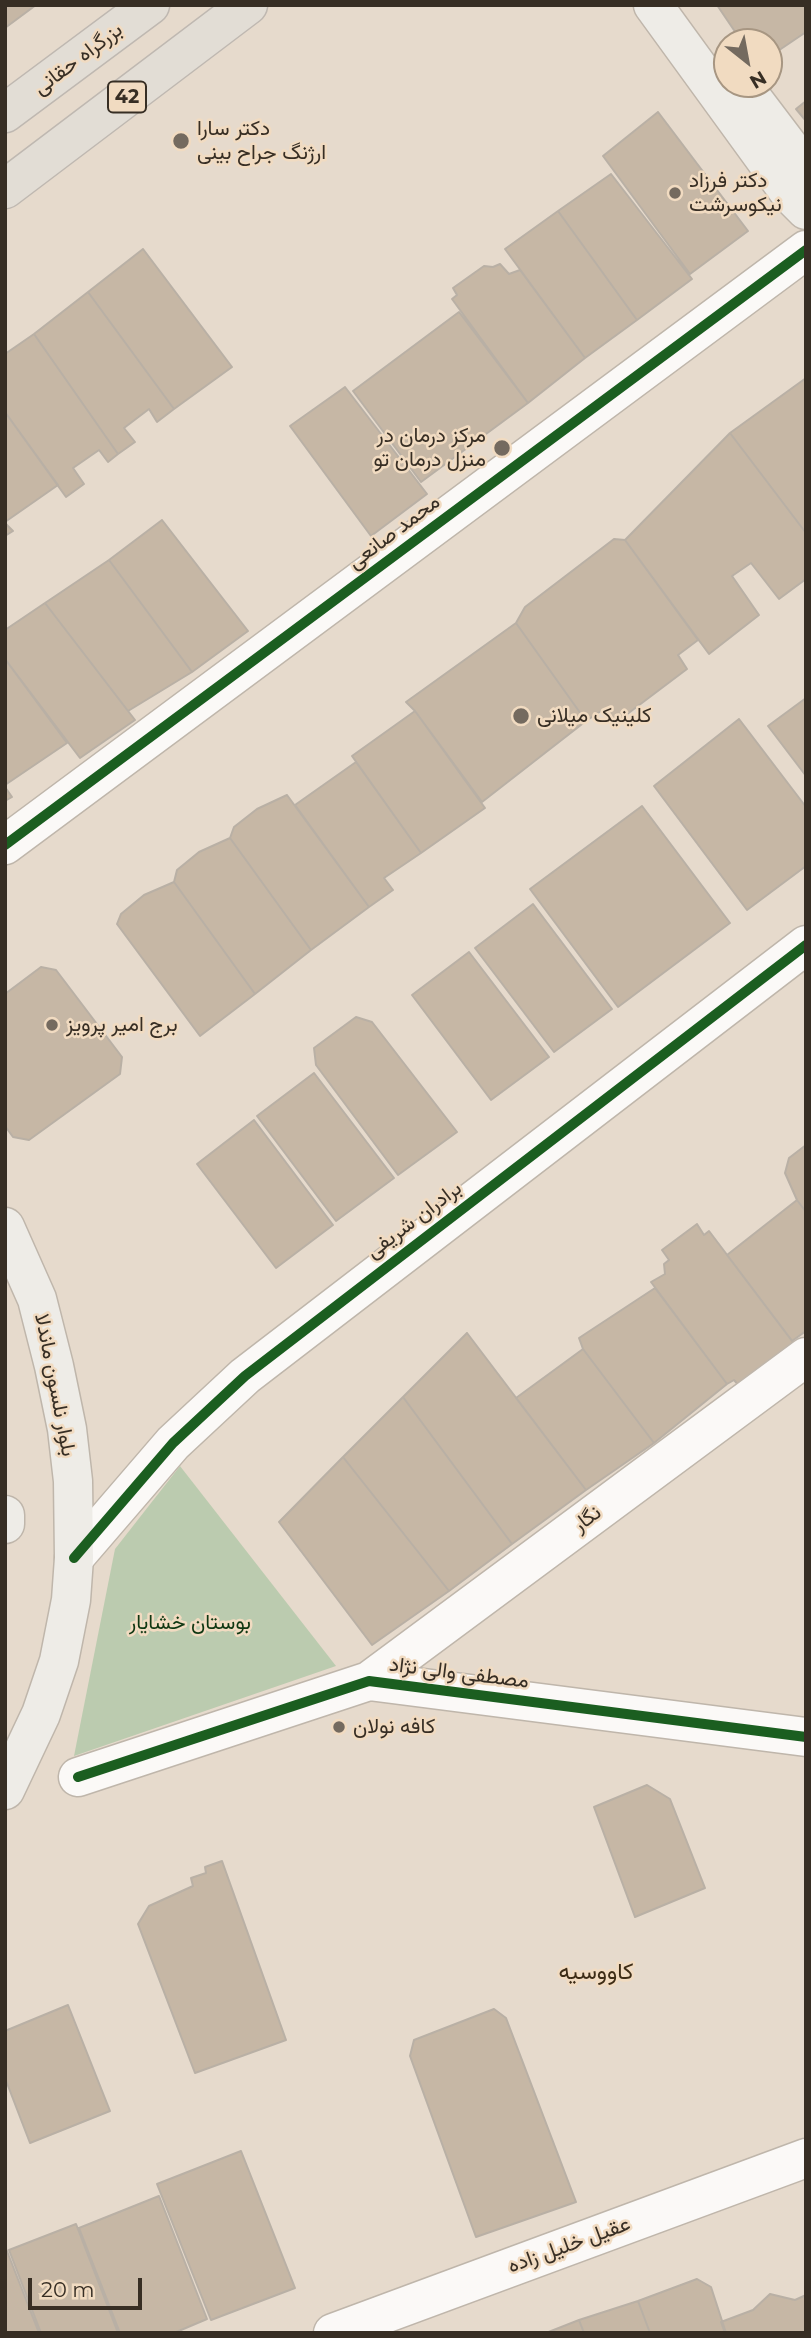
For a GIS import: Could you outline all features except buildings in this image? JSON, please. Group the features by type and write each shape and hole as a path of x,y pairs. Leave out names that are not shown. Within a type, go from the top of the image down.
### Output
{"main road":[{"name":"بزرگراه حقانی","path":"5,113 150,5"},
{"name":"42","path":"5,189 248,5"},
{"path":"653,5 790,195 806,210"},
{"path":"683,5 713,45"},
{"path":"753,98 806,169"},
{"name":"بلوار نلسون ماندلا","path":"5,1227 37,1299 57,1378 73,1481 74,1558 71,1600 59,1661 41,1714 5,1790"},
{"path":"5,1515 5,1523"}],"street":[{"name":"محمد صانعی","path":"5,845 806,250"},
{"name":"برادران شریفی","path":"74,1558 173,1443 245,1376 806,945"},
{"name":"نگار","path":"369,1681 806,1357"},
{"name":"مصطفی والی نژاد","path":"78,1777 369,1681 806,1737"},
{"name":"عقیل خلیل زاده","path":"333,2333 806,2158"}],"green space":[{"name":"بوستان خشایار","path":"180,1466 336,1666 74,1756 115,1549"}],"cycle path":[{"path":"5,845 806,250"},
{"path":"74,1558 173,1443 245,1376 806,945"},
{"path":"78,1777 369,1681 806,1737"}],"place":[{"name":"دکتر سارا ارژنگ جراح بینی","path":"181,141"},
{"name":"دکتر فرزاد نیکوسرشت","path":"675,193"},
{"name":"مرکز درمان در منزل درمان تو","path":"502,448"},
{"name":"کلینیک میلانی","path":"521,716"},
{"name":"برج امیر پرویز","path":"52,1025"},
{"name":"کافه نولان","path":"339,1727"}],"district":[{"name":"کاووسیه","path":"596,1972"}]}
